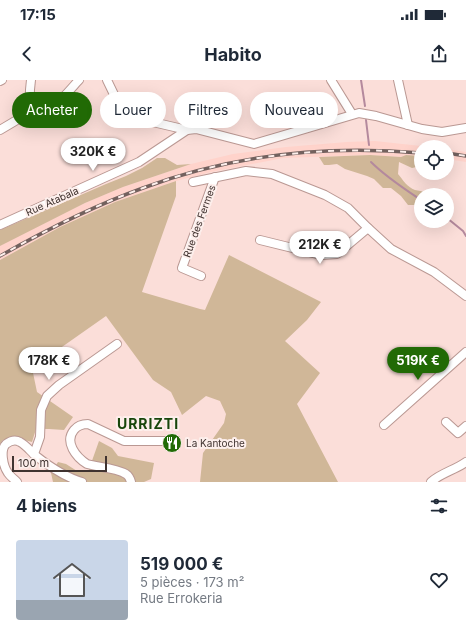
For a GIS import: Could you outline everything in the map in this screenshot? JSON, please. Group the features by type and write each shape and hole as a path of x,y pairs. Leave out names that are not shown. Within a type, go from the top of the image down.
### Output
{"street":[{"path":"30,92 31,80"},
{"path":"68,92 79,80"},
{"path":"107,80 126,116 187,130 196,129 254,144 359,113 376,116 422,129 442,132 466,128"},
{"path":"331,80 352,114"},
{"path":"398,80 408,125"},
{"path":"0,130 12,123"},
{"name":"Rue Atabala","path":"0,225 139,162 187,130"},
{"name":"Rue des Fermes","path":"193,182 246,171 272,174 324,195 348,208 390,249 434,272 466,296"},
{"name":"Rue des Fermes","path":"201,276 182,268 215,177"},
{"path":"260,240 321,255 337,254 368,228"},
{"path":"34,454 40,437 41,410 47,396 59,385 117,344"},
{"path":"384,425 466,352"},
{"path":"446,422 458,433 466,426"},
{"path":"131,482 127,474 108,468 87,464 82,461 75,454 71,444 70,438 72,432 83,424 88,424 130,442 166,442"},
{"path":"17,482 8,474 4,466 2,452 3,446 14,440 19,441 54,469 82,482"},
{"path":"430,482 466,462"}],"shaded area":[{"path":"375,141 414,145 414,156 406,155 401,157 370,155 283,158 211,172 176,181 115,202 60,227 0,260 0,246 8,241 85,203 123,187 191,164 233,154 286,147"},
{"path":"454,150 466,152 466,162 454,160"},
{"path":"370,155 401,157 406,155 414,156 414,168 399,162 398,174 405,183 414,190 414,205 408,205 401,196 391,188 383,188 374,179 345,169 337,164 324,165 319,157"},
{"path":"157,158 165,158 177,165 191,164 123,187 85,203 0,246 0,230 126,176"},
{"path":"176,181 176,196 142,292 205,310 229,255 321,302 307,320 285,341 320,373 297,404 338,482 200,482 203,453 224,423 226,414 220,401 206,396 182,415 171,392 153,380 106,316 32,368 37,392 73,417 64,430 36,429 32,442 17,438 3,440 0,444 0,260 60,227 115,202"},
{"path":"99,441 112,448 118,456 154,463 151,479 144,482 53,482 51,473 58,462 66,464 77,471 88,472"}],"waterway":[{"path":"361,80 365,106"},
{"path":"366,120 369,145"},
{"path":"371,162 401,187 414,195"},
{"path":"454,224 463,231 466,236"}],"railway":[{"path":"0,256 52,228 106,203 143,188 210,167 245,160 315,152 350,150 414,153"},
{"path":"454,154 466,156"}],"place":[{"name":"La Kantoche","path":"172,443"}],"district":[{"name":"URRIZTI","path":"148,423"}]}
